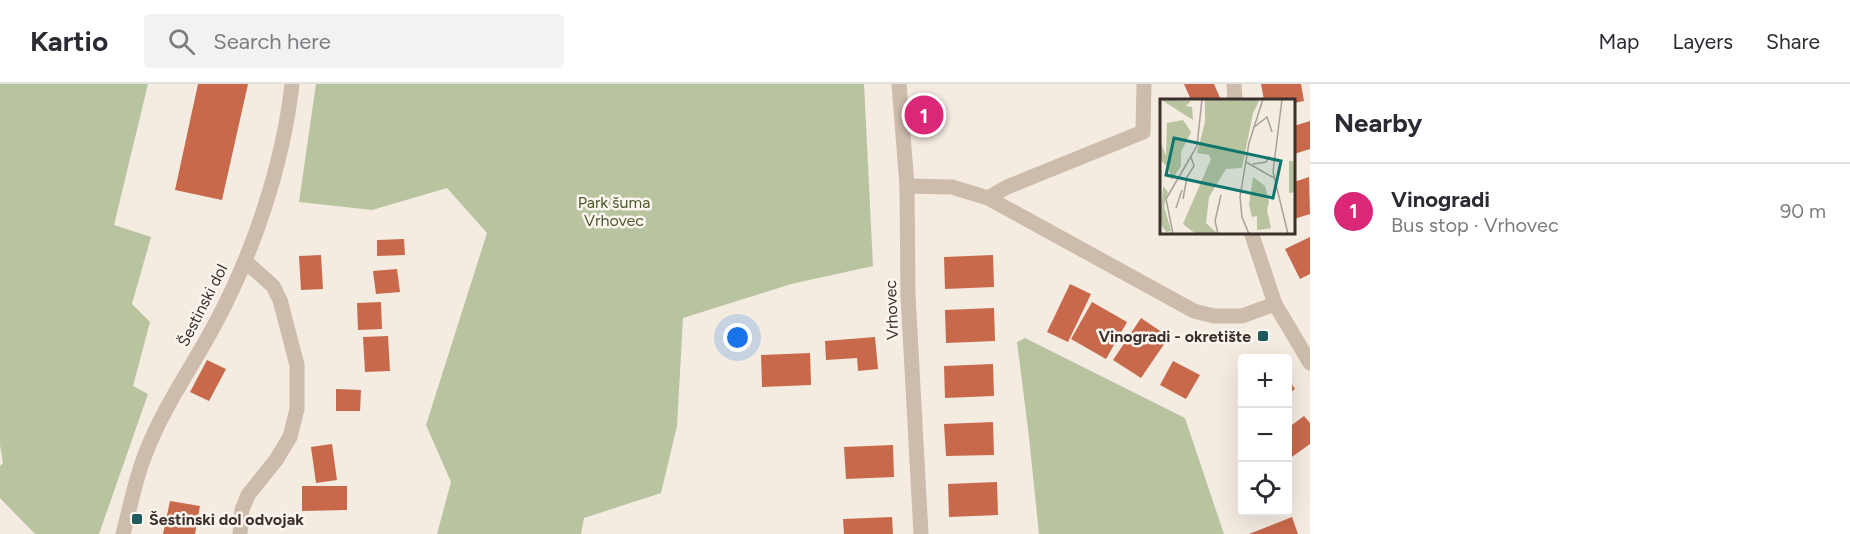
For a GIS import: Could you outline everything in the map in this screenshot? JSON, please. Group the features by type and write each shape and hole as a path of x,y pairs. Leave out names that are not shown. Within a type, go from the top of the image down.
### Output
{"street":[{"name":"Šestinski dol","path":"123,534 144,455 172,396 215,325 245,261 285,140 292,84"},
{"name":"Vrhovec","path":"899,84 907,186 909,307 921,534"},
{"path":"988,198 1007,187 1143,132 1144,84"},
{"path":"1234,84 1235,99"},
{"path":"907,186 952,187 988,198 1194,311 1214,316 1242,316 1275,304"},
{"path":"1252,234 1275,304 1310,363"},
{"path":"240,534 242,510 248,495 276,460 290,436 297,409 297,365 280,300 273,286 245,261"}],"green space":[{"path":"0,84 148,84 114,225 151,237 132,304 150,322 133,386 148,394 99,534 35,534 0,498 0,466 3,463 0,445"},
{"name":"Park šuma Vrhovec","path":"316,84 864,84 873,266 791,284 683,318 677,426 661,493 584,518 581,534 437,534 451,482 426,425 487,233 447,188 372,210 299,202"},
{"path":"1025,338 1185,418 1224,534 1039,534 1017,342"}],"building":[{"path":"198,84 248,84 222,200 175,190"},
{"path":"1184,84 1214,84 1221,99 1191,99"},
{"path":"1261,84 1301,84 1304,101 1295,103 1295,99 1264,99"},
{"path":"1310,121 1310,149 1295,154 1295,126"},
{"path":"1309,177 1310,214 1295,219 1295,182"},
{"path":"1310,237 1310,274 1300,279 1285,249"},
{"path":"404,239 405,255 377,256 377,240"},
{"path":"321,255 323,289 301,290 299,256"},
{"path":"993,255 994,287 945,289 944,257"},
{"path":"397,269 400,292 376,294 373,271"},
{"path":"1070,284 1091,294 1068,342 1047,332"},
{"path":"381,302 382,329 358,330 357,303"},
{"path":"1092,302 1127,322 1106,359 1071,339"},
{"path":"994,308 995,341 946,343 945,310"},
{"path":"1141,318 1169,337 1141,378 1113,360"},
{"path":"388,336 390,371 365,372 363,337"},
{"path":"875,337 878,369 858,371 857,358 826,360 825,341"},
{"path":"810,353 811,385 762,387 761,355"},
{"path":"207,360 226,369 209,401 190,392"},
{"path":"1173,361 1200,375 1186,399 1160,385"},
{"path":"993,364 994,396 945,398 944,366"},
{"path":"336,389 361,390 360,411 336,411"},
{"path":"1304,416 1310,423 1310,444 1292,457 1292,425"},
{"path":"993,422 994,455 946,456 944,424"},
{"path":"332,444 337,480 316,483 311,447"},
{"path":"893,445 894,477 846,479 844,447"},
{"path":"997,482 998,515 949,517 948,484"},
{"path":"302,486 347,486 347,510 302,511"},
{"path":"170,501 200,506 195,534 163,534"},
{"path":"892,517 893,534 844,534 843,519"},
{"path":"1292,517 1298,534 1249,534"}],"place":[{"name":"Vinogradi","path":"924,115"},
{"name":"Vinogradi - okretište","path":"1263,336"},
{"name":"Šestinski dol odvojak","path":"137,519"}]}
